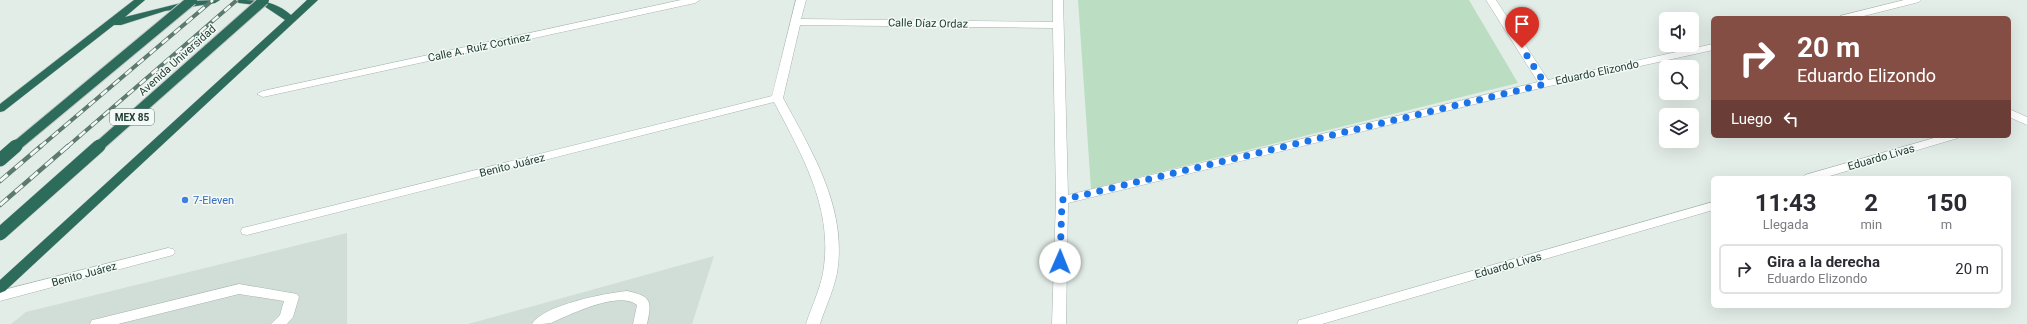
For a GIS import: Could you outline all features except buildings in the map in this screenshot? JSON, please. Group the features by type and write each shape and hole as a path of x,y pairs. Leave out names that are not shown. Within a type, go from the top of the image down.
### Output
{"highway":[{"path":"0,109 140,0"},
{"path":"0,160 192,0"},
{"path":"106,27 145,13 185,3 214,0"},
{"path":"239,0 254,1 278,8 291,20"},
{"name":"Avenida Universidad","path":"0,234 264,0"},
{"path":"0,288 313,0"}],"street":[{"name":"Calle A. Ruíz Cortinez","path":"263,94 695,0"},
{"path":"802,0 777,98 819,179 828,202 831,238 831,266 813,324"},
{"path":"1058,0 1062,200 1060,324"},
{"path":"1491,0 1545,84"},
{"path":"1852,16 1916,0"},
{"name":"Calle Díaz Ordaz","path":"796,22 1059,25"},
{"name":"Eduardo Elizondo","path":"1062,200 1545,84 1711,47"},
{"name":"Benito Juárez","path":"247,231 777,98"},
{"name":"Eduardo Livas","path":"1815,176 1947,138"},
{"name":"Eduardo Livas","path":"1304,324 1711,207"},
{"name":"Benito Juárez","path":"0,296 168,252"},
{"path":"97,324 239,289 292,297 286,317 278,324"},
{"path":"539,324 554,314 611,297 629,295 638,298 643,303 644,310 640,324"}],"shaded area":[{"path":"347,233 347,324 11,324 26,312"},
{"path":"714,256 692,324 468,324"}],"green space":[{"path":"1078,0 1469,0 1518,83 1091,189"}],"railway":[{"path":"40,147 213,0"},
{"path":"67,147 237,0"},
{"path":"0,181 41,146"},
{"path":"0,205 68,146"}],"place":[{"name":"7-Eleven","path":"185,200"}],"route":[{"path":"1060,262 1062,200 1545,84 1522,48"}]}
